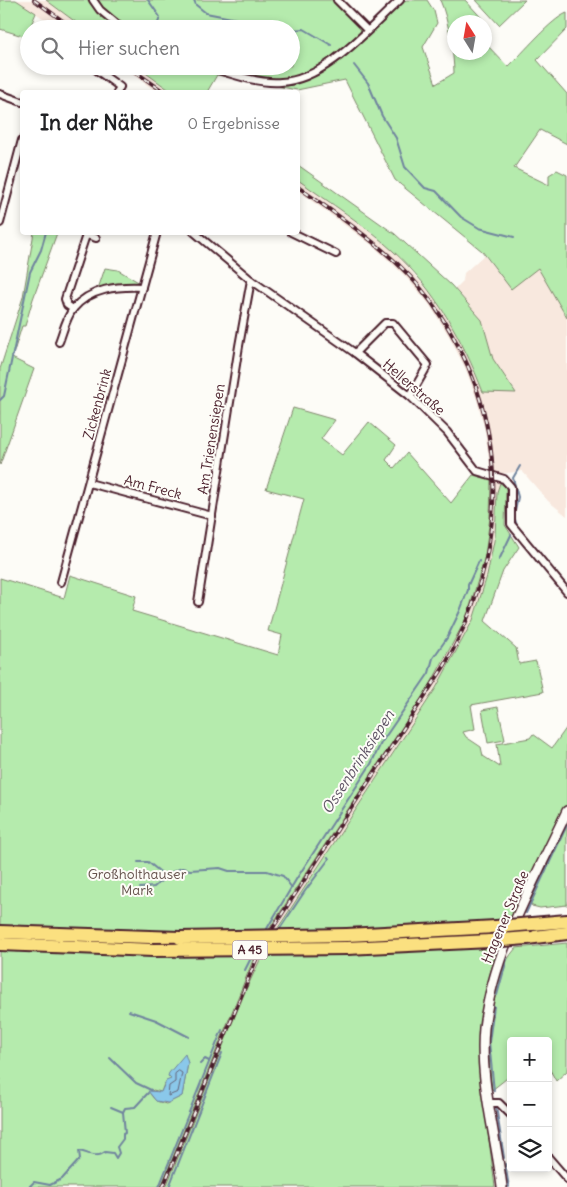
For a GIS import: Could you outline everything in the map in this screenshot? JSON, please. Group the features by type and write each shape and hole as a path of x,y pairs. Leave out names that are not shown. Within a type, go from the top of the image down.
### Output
{"highway":[{"name":"A 45","path":"0,932 154,937 347,935 567,921"},
{"name":"A 45","path":"0,944 153,950 347,948 490,941 567,933"}],"main road":[{"name":"Hagener Straße","path":"502,1187 484,1056 484,1028 495,977 523,905 567,811"}],"street":[{"path":"93,0 100,10 112,20"},
{"path":"337,0 368,30"},
{"path":"241,75 265,81 289,82 310,74 337,57 400,0"},
{"path":"103,75 120,87 118,90"},
{"path":"0,94 20,101"},
{"path":"0,223 20,148"},
{"path":"73,309 66,305 66,299 87,235"},
{"path":"89,235 96,238"},
{"name":"Zickenbrink","path":"61,582 156,235"},
{"name":"Hellerstraße","path":"198,235 252,280 354,353 410,396 447,432 477,472 501,478 507,482 511,487 511,524 567,592"},
{"path":"297,235 336,254"},
{"name":"Am Trienensiepen","path":"198,602 238,346 252,280"},
{"path":"59,342 73,309 91,295 105,289 124,286 142,287"},
{"path":"354,353 385,323 393,323 428,365 410,396"},
{"name":"Am Freck","path":"88,483 212,516"},
{"path":"490,1103 499,1103 507,1112"},
{"path":"552,1161 567,1178"}],"shaded area":[{"path":"16,0 46,0 73,20 46,20"},
{"path":"133,75 148,75 169,90 154,90"},
{"path":"300,181 394,251 434,297 457,332 483,392 516,392 493,359 482,320 455,289 463,281 464,273 484,255 511,288 538,267 567,318 567,516 548,501 522,471 500,474 491,473 485,431 477,400 466,370 449,336 429,304 403,274 372,245 300,192"},
{"path":"491,480 500,480 497,492 495,536 487,576 473,620 436,688 268,943 243,996 166,1187 161,1187 260,943 430,685 467,617 485,556 490,517"}],"green space":[{"path":"0,0 16,0 36,13 33,20 20,20 20,35 0,29"},
{"path":"46,0 333,0 369,33 406,0 427,0 434,11 437,23 423,47 436,84 454,73 453,60 492,60 492,50 508,67 545,29 560,16 567,13 567,29 537,60 567,94 567,144 540,130 514,168 549,185 549,175 557,170 567,175 567,318 538,268 511,289 482,251 395,180 345,80 297,90 217,75 300,75 300,20 73,20"},
{"path":"440,0 465,0 479,15 447,15 447,21"},
{"path":"476,0 525,0 499,25 492,15 490,15"},
{"path":"148,75 217,75 208,90 169,90"},
{"path":"300,166 395,234 451,285 482,320 493,359 516,393 483,392 457,335 435,299 393,251 359,223 300,181"},
{"path":"33,235 56,235 12,358 34,369 0,465 0,369 23,297"},
{"path":"105,268 118,270 140,283 116,284 98,289"},
{"name":"Großholthauser Mark","path":"293,408 335,420 321,439 342,455 369,422 396,445 386,460 394,468 407,453 451,503 473,475 491,480 490,517 485,556 467,617 430,685 260,943 161,1187 0,1187 0,578 64,598 70,575 136,596 132,611 278,655 282,635 268,631 304,499 266,489","holes":["184,1056 188,1063 182,1096 166,1104 156,1101 150,1094 153,1090 161,1092 164,1084 172,1079 170,1077"]},
{"path":"500,483 506,487 505,525 519,547 503,571 485,621 516,648 519,664 536,661 543,692 471,705 475,729 463,732 466,737 481,747 483,756 500,767 497,744 530,738 533,734 552,748 567,727 567,811 523,905 490,1000 484,1101 495,1187 166,1187 243,996 268,943 436,688 473,620 487,576 495,536 497,492"},
{"path":"498,707 505,740 488,743 482,710"},
{"path":"567,822 567,905 540,908 532,906 530,902"},
{"path":"567,943 567,1071 556,1081 552,1074 552,1037 507,1037 507,1078 492,1090 489,1035 494,996 506,962 516,948"}],"water":[{"path":"185,1054 188,1063 182,1096 168,1103 156,1101 148,1091 161,1092 166,1081 171,1079 168,1076 169,1073"}],"waterway":[{"path":"148,0 160,17 159,20"},
{"path":"194,0 196,5 206,13 241,20"},
{"path":"300,29 304,29 331,45"},
{"path":"354,65 368,83 382,116 396,138 405,167 425,188 436,191 461,217 479,228 514,237"},
{"path":"0,400 4,396 30,272 41,250 45,235"},
{"name":"Ossenbrinksiepen","path":"518,529 514,516 518,497 513,478 520,466"},
{"name":"Ossenbrinksiepen","path":"499,560 511,535"},
{"name":"Ossenbrinksiepen","path":"265,932 297,878 371,764 381,743 429,673 433,658 447,638 460,611 468,585 479,561"},
{"path":"526,913 567,825"},
{"path":"279,930 329,859 328,857"},
{"path":"138,862 148,862 164,875"},
{"path":"140,888 154,887 167,874 182,868 190,870 220,868 229,871 267,871 283,876 292,888"},
{"name":"Ossenbrinksiepen","path":"245,970 253,954"},
{"path":"497,995 507,959"},
{"path":"494,1006 489,1042 494,1091"},
{"path":"129,1011 156,1020 189,1037"},
{"name":"Ossenbrinksiepen","path":"159,1187 222,1030"},
{"path":"169,1187 222,1053"},
{"path":"110,1058 136,1083 151,1090"},
{"path":"200,1064 205,1059 209,1061"},
{"path":"29,1187 34,1182 50,1185 62,1179 80,1159 79,1151 92,1155 99,1155 105,1152 113,1153 116,1158 119,1153 117,1147 125,1133 123,1112 125,1108 135,1107 148,1093"},
{"path":"496,1106 504,1158"},
{"path":"111,1107 123,1112"},
{"path":"505,1164 509,1187"}],"railway":[{"path":"34,0 62,20"},
{"path":"140,75 161,90"},
{"path":"163,1187 263,943 445,665 467,620 482,574 491,528 493,482 489,436 477,390 458,346 432,303 403,269 370,240 300,188"}]}
